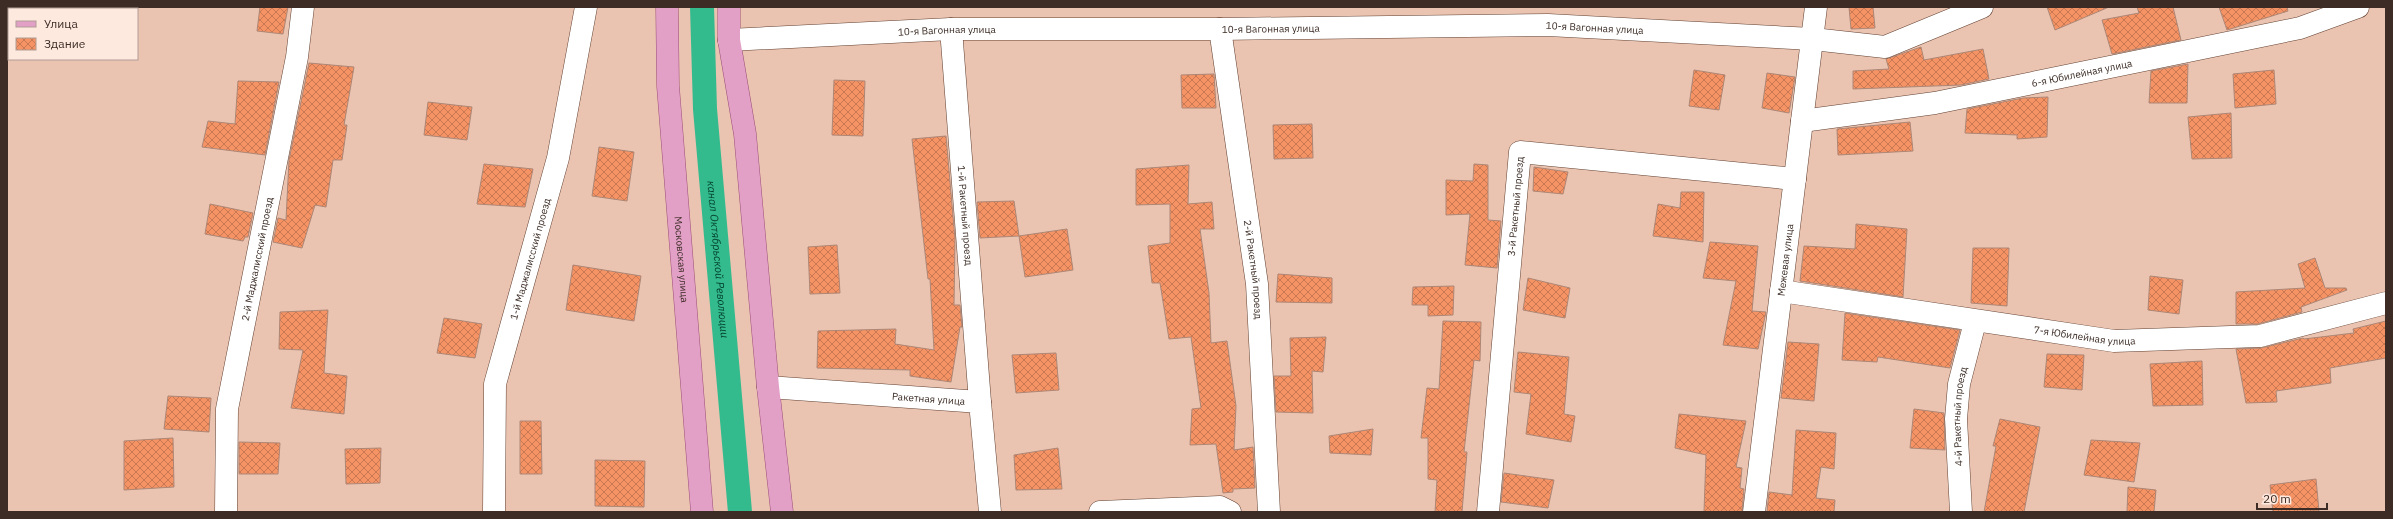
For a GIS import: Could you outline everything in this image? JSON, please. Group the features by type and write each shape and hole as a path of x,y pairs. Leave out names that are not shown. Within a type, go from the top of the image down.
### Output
{"main road":[{"name":"Московская улица","path":"667,7 668,86 702,512"},
{"path":"728,7 729,40 745,134 768,387 782,512"}],"street":[{"name":"2-й Маджалисский проезд","path":"226,512 227,410 297,57 303,7"},
{"name":"1-й Маджалисский проезд","path":"494,512 495,384 558,158 586,7"},
{"name":"Межевая улица","path":"1754,512 1816,7"},
{"name":"10-я Вагонная улица","path":"729,40 951,29 1220,29 1548,25 1813,39 1885,47 1982,7"},
{"name":"6-я Юбилейная улица","path":"1802,121 1935,103 2300,28 2358,7"},
{"name":"1-й Ракетный проезд","path":"951,29 980,402"},
{"name":"2-й Ракетный проезд","path":"1220,29 1257,284 1270,512"},
{"name":"3-й Ракетный проезд","path":"1488,512 1520,152 1795,179"},
{"name":"7-я Юбилейная улица","path":"1781,291 1975,322 2114,341 2260,336 2386,303"},
{"name":"4-й Ракетный проезд","path":"1961,512 1956,419 1960,384 1975,322"},
{"name":"Ракетная улица","path":"768,387 980,402 990,512"},
{"path":"1100,512 1220,507 1230,512"}],"building":[{"path":"260,7 288,7 283,34 257,31"},
{"path":"1849,7 1873,7 1875,28 1851,29"},
{"path":"2047,7 2109,7 2055,30"},
{"path":"2137,7 2173,7 2181,40 2112,54 2102,20 2139,13"},
{"path":"2219,7 2287,7 2288,11 2227,30"},
{"path":"1921,47 1924,60 1983,49 1989,79 1961,85 1853,89 1853,71 1889,69 1886,59"},
{"path":"309,63 354,67 344,125 347,125 342,160 333,160 326,207 315,205 302,248 273,242 278,218 286,220 289,160"},
{"path":"2188,64 2187,103 2149,103 2151,71"},
{"path":"1694,70 1725,75 1719,110 1689,106"},
{"path":"2274,70 2276,104 2235,108 2233,74"},
{"path":"1767,73 1795,77 1789,113 1762,108"},
{"path":"1214,74 1216,108 1182,108 1181,75"},
{"path":"834,80 865,81 863,136 832,135"},
{"path":"238,81 279,82 265,155 202,147 208,121 235,124"},
{"path":"2048,97 2047,137 2017,139 2017,135 1965,133 1967,109 2023,98"},
{"path":"428,102 472,107 467,140 424,135"},
{"path":"2231,113 2232,158 2192,159 2188,117"},
{"path":"1910,122 1913,151 1838,155 1837,129"},
{"path":"1312,124 1313,158 1274,159 1273,125"},
{"path":"946,136 955,239 954,305 960,305 962,327 960,327 951,382 910,376 910,370 817,368 818,331 896,329 895,344 934,350 930,279 928,279 912,139"},
{"path":"599,147 634,152 627,201 592,196"},
{"path":"484,164 533,169 525,207 477,204"},
{"path":"1474,164 1488,165 1488,220 1501,221 1497,268 1465,265 1470,214 1446,215 1446,180 1473,181"},
{"path":"1189,165 1188,204 1212,202 1214,229 1200,229 1209,293 1211,343 1227,341 1236,406 1234,450 1253,447 1255,488 1233,489 1233,492 1223,493 1216,444 1190,445 1192,409 1201,408 1191,337 1169,339 1160,283 1152,283 1148,246 1170,243 1170,204 1136,205 1136,169"},
{"path":"1534,167 1568,172 1563,194 1533,191"},
{"path":"1681,192 1704,192 1703,242 1653,236 1658,204 1680,208"},
{"path":"1014,201 1019,236 980,238 977,202"},
{"path":"210,204 253,213 248,237 245,237 243,241 205,234"},
{"path":"1856,224 1907,229 1903,297 1800,281 1804,246 1855,249"},
{"path":"1067,229 1073,270 1025,277 1019,236"},
{"path":"1710,242 1758,246 1752,311 1766,312 1758,349 1723,345 1736,281 1703,278"},
{"path":"837,245 840,293 810,294 808,247"},
{"path":"1973,248 2009,248 2007,306 1971,303"},
{"path":"2315,258 2325,288 2346,288 2347,290 2301,307 2302,312 2258,324 2236,324 2236,292 2305,288 2298,264"},
{"path":"573,265 641,276 634,321 566,310"},
{"path":"1278,274 1332,278 1332,303 1276,302"},
{"path":"2150,276 2183,280 2179,314 2148,310"},
{"path":"1528,278 1570,288 1565,318 1523,310"},
{"path":"1454,286 1453,315 1428,316 1428,305 1412,305 1413,287"},
{"path":"328,310 324,373 347,376 344,414 291,408 303,350 279,349 280,312"},
{"path":"1845,313 1960,330 1950,368 1878,357 1877,362 1842,360"},
{"path":"444,318 482,324 475,358 437,353"},
{"path":"1443,321 1481,322 1480,361 1474,360 1464,452 1467,452 1462,512 1435,512 1437,480 1428,479 1428,438 1421,438 1427,388 1439,389"},
{"path":"2386,321 2386,358 2330,368 2331,383 2276,391 2277,402 2246,403 2236,349 2261,348 2303,338 2354,333 2353,329"},
{"path":"1326,337 1323,372 1312,371 1313,413 1276,412 1274,376 1291,376 1290,338"},
{"path":"1788,342 1819,344 1814,401 1781,398"},
{"path":"1518,352 1569,357 1564,414 1575,416 1571,442 1526,434 1531,394 1514,392"},
{"path":"1056,353 1059,390 1016,393 1012,355"},
{"path":"2047,354 2084,355 2082,390 2044,387"},
{"path":"2202,361 2203,405 2153,406 2150,364"},
{"path":"168,396 211,398 209,432 164,429"},
{"path":"1914,409 1944,413 1945,450 1910,448"},
{"path":"1679,414 1746,421 1736,467 1742,468 1740,488 1744,489 1742,512 1704,512 1706,455 1675,448"},
{"path":"2000,419 2040,427 2024,512 1984,512 1996,446 1993,446"},
{"path":"520,421 541,421 542,474 520,474"},
{"path":"1373,429 1371,455 1330,453 1329,436"},
{"path":"1796,430 1836,433 1834,469 1821,467 1816,498 1835,500 1834,512 1767,512 1769,492 1792,495"},
{"path":"173,438 174,487 124,490 124,441"},
{"path":"2091,440 2140,443 2134,482 2084,475"},
{"path":"239,442 280,443 278,474 239,474"},
{"path":"381,448 380,483 346,484 345,449"},
{"path":"1058,448 1062,489 1016,490 1014,455"},
{"path":"595,460 645,461 644,507 595,506"},
{"path":"1504,473 1554,480 1548,508 1501,502"},
{"path":"2316,479 2319,511 2273,512 2270,485"},
{"path":"2128,487 2156,490 2154,512 2127,512"}],"waterway":[{"name":"канал Октябрьской Революции","path":"702,7 705,109 740,512"}]}
